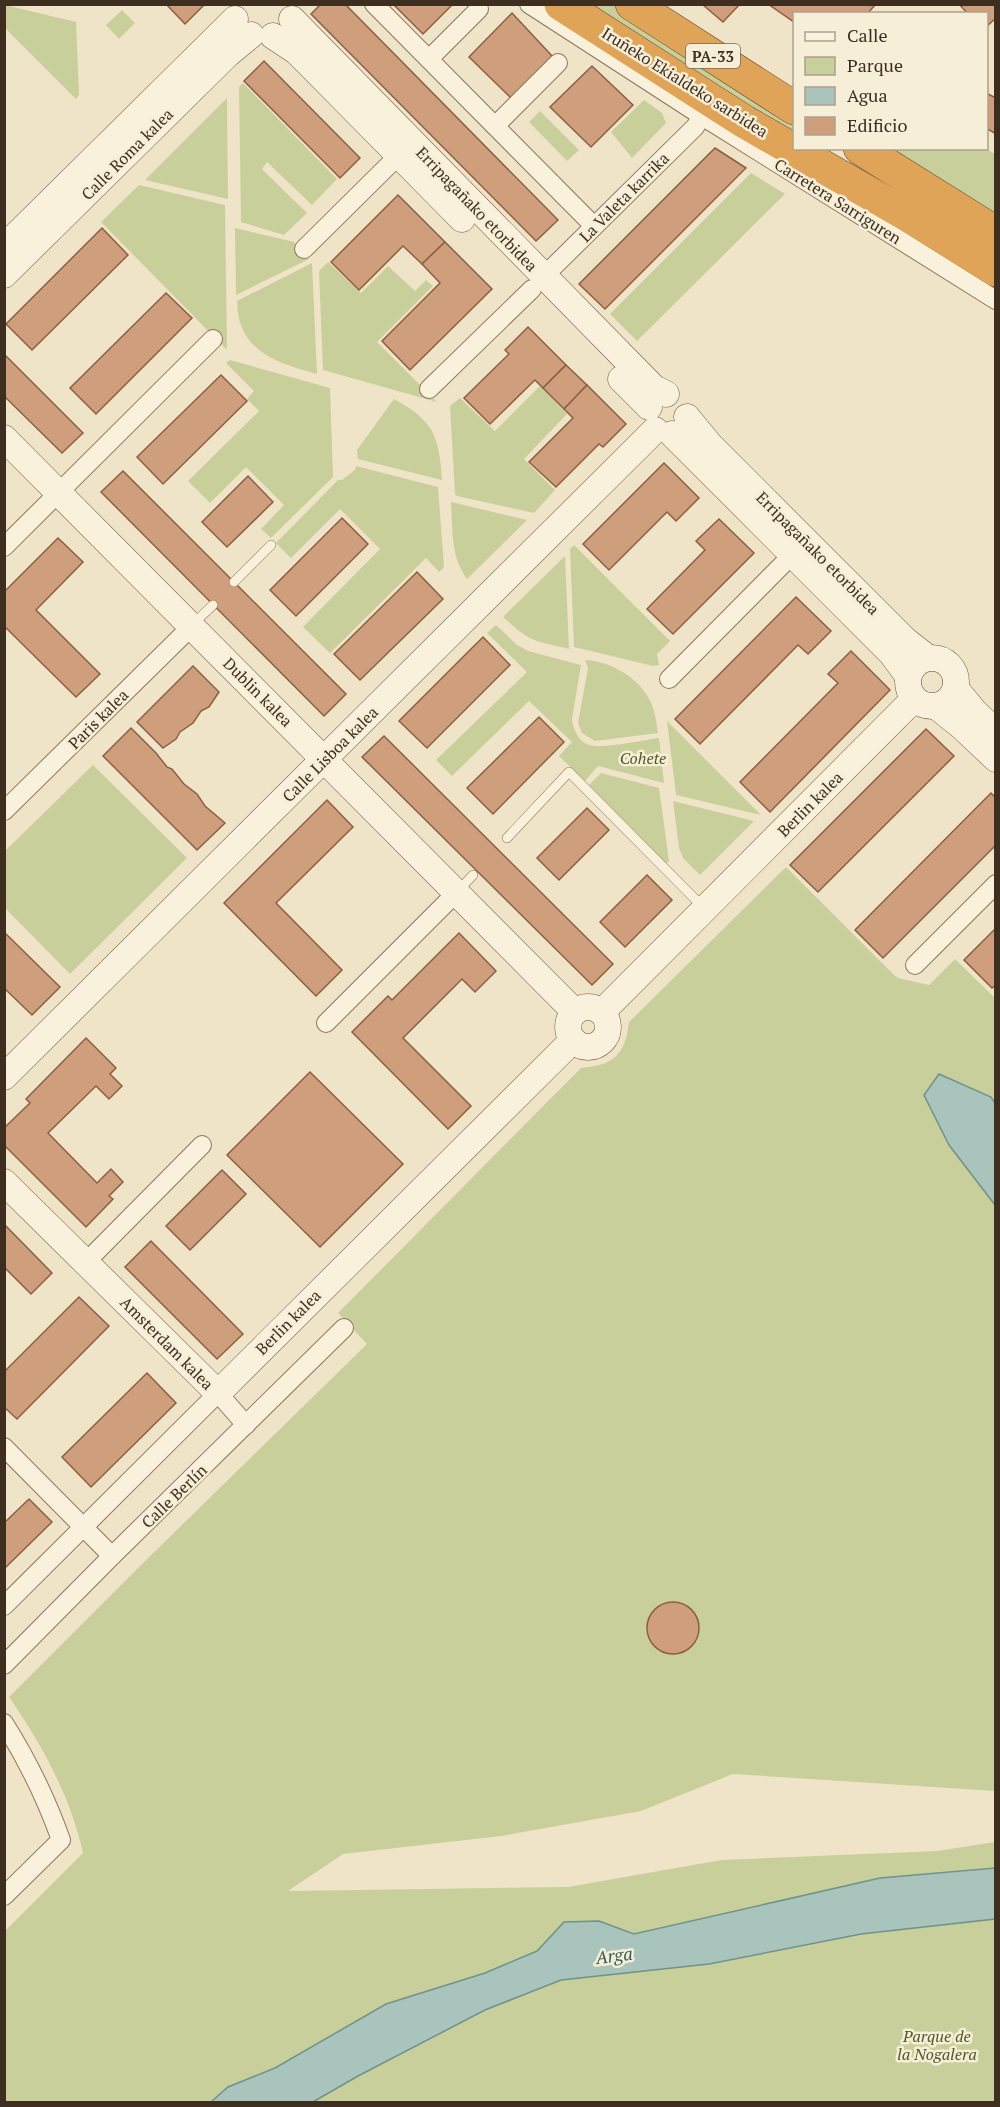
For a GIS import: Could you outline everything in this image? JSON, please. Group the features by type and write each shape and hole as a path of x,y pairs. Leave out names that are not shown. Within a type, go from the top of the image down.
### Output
{"highway":[{"name":"Iruñeko Ekialdeko sarbidea","path":"561,4 745,122 793,149"},
{"name":"PA-33","path":"632,4 793,107"},
{"name":"Iruñeko Ekialdeko sarbidea","path":"794,150 911,217 996,270"},
{"path":"863,150 996,233"}],"street":[{"path":"374,4 594,226"},
{"name":"Carretera Sarriguren","path":"529,4 702,116 996,300"},
{"path":"429,59 479,9"},
{"path":"248,24 287,26 293,12"},
{"name":"Erripagañako etorbidea","path":"293,12 537,283 891,653 920,694 961,726 996,759"},
{"name":"Erripagañako etorbidea","path":"248,24 297,51 399,155 537,283"},
{"name":"Calle Roma kalea","path":"4,247 248,24"},
{"name":"Calle Roma kalea","path":"4,275 228,54 248,24"},
{"path":"495,126 558,63"},
{"name":"La Valeta karrika","path":"537,283 695,127 702,116"},
{"name":"Erripagañako etorbidea","path":"304,249 399,155"},
{"name":"Erripagañako etorbidea","path":"429,389 537,283"},
{"path":"4,547 213,339"},
{"name":"Erripagañako etorbidea","path":"666,416 710,445 905,640 928,658"},
{"name":"Calle Lisboa kalea","path":"4,1077 666,416"},
{"name":"Dublin kalea","path":"4,438 324,759 465,884 575,1012"},
{"name":"Erripagañako etorbidea","path":"669,679 794,554"},
{"name":"Paris kalea","path":"4,811 192,626"},
{"path":"928,658 940,659 950,666 956,676 956,689 945,703 920,694 912,668 928,658"},
{"path":"956,689 996,732"},
{"name":"Berlin kalea","path":"602,1012 920,694"},
{"path":"326,1023 465,884"},
{"path":"915,965 996,884"},
{"path":"583,1007 593,1007 602,1012 607,1021 608,1032 602,1041 593,1046 582,1046 573,1040 568,1026 575,1012 583,1007"},
{"name":"Berlin kalea","path":"4,1606 573,1040"},
{"path":"86,1262 202,1145"},
{"name":"Amsterdam kalea","path":"4,1182 218,1393 246,1425"},
{"name":"Calle Berlín","path":"4,1665 344,1328"},
{"path":"4,1447 112,1556"},
{"path":"4,1723 29,1763 61,1840 4,1896"}],"lane":[{"path":"234,582 271,545"},
{"path":"192,626 213,604"},
{"path":"507,838 569,772 705,909"}],"green space":[{"path":"5,5 76,22 79,95 76,99 5,28"},
{"path":"576,5 617,5 793,115 793,139"},
{"path":"122,10 135,23 119,39 106,25"},
{"path":"243,83 337,179 312,205 267,162 262,169 307,213 284,235 241,222 239,87"},
{"path":"227,98 228,199 145,180"},
{"path":"644,100 662,113 666,123 632,158 611,132"},
{"path":"540,111 579,150 567,161 529,122"},
{"path":"887,150 988,150 995,154 995,218"},
{"path":"751,173 785,194 637,341 610,314"},
{"path":"139,185 225,205 227,350 101,222"},
{"path":"235,228 294,242 309,259 236,295"},
{"path":"328,262 361,293 388,266 415,291 426,280 433,286 377,342 437,402 323,370 319,271"},
{"path":"312,263 317,374 274,359 252,343 244,332 239,318 237,301"},
{"path":"230,360 330,388 333,477 271,538 261,529 284,505 246,467 210,503 188,481 259,411 247,399 254,391 226,363"},
{"path":"540,386 567,414 524,459 555,490 534,513 457,496 455,494 450,406 460,398 495,431"},
{"path":"394,399 418,415 432,431 439,452 442,480 358,459 357,450"},
{"path":"356,466 438,487 444,567 439,572 426,558 330,653 303,627 380,549 340,509 291,558 276,543 338,480 342,480 355,470"},
{"path":"451,502 527,520 467,579 455,552"},
{"path":"574,545 670,641 657,654 659,665 653,666 574,647 570,549"},
{"path":"565,556 569,649 533,639 503,617"},
{"name":"Cohete","path":"496,625 517,645 528,651 581,665 572,719 582,741 589,745 603,746 659,738 664,783 598,766 585,781 559,756 572,742 529,701 452,776 436,760 527,672 487,633"},
{"path":"585,660 603,663 621,671 643,689 652,706 658,733 595,741 582,733 578,723 588,668"},
{"path":"667,721 761,815 676,795"},
{"path":"93,765 187,858 70,974 5,908 5,851"},
{"path":"601,773 659,788 669,861 666,863 589,785"},
{"path":"673,801 754,821 700,875 683,858 679,848"},
{"path":"786,867 898,978 929,985 955,959 996,999 995,1791 733,1774 641,1811 501,1836 343,1854 288,1891 568,1887 722,1860 937,1851 995,1842 995,1868 880,1878 634,1934 599,1921 564,1922 537,1951 228,2087 211,2102 5,2102 5,1931 83,1853 71,1811 54,1771 33,1733 9,1697 367,1344 338,1313 581,1068 602,1064 616,1056 624,1043 629,1022"},
{"name":"Parque de la Nogalera","path":"995,1919 995,2102 313,2102 485,2010 561,1980 709,1964 861,1934"}],"water":[{"path":"939,1074 991,1097 995,1103 995,1205 949,1145 924,1095"},
{"name":"Arga","path":"995,1868 995,1919 861,1934 709,1964 561,1980 485,2010 313,2102 211,2102 228,2087 275,2068 386,2004 485,1973 537,1951 564,1922 599,1921 634,1934 880,1878"}],"building":[{"path":"166,4 205,4 185,24"},
{"path":"321,4 345,4 558,220 536,241 311,14"},
{"path":"393,4 453,4 423,34"},
{"path":"702,4 740,4 723,22"},
{"path":"768,4 876,4 869,12 793,12 793,21"},
{"path":"959,4 996,4 996,18 988,25 988,12 966,12"},
{"path":"512,13 553,57 512,99 469,57"},
{"path":"264,61 360,158 340,178 244,81"},
{"path":"592,66 633,105 591,147 550,107"},
{"path":"988,94 996,98 996,134 988,129"},
{"path":"715,148 746,168 605,309 579,284"},
{"path":"398,195 445,242 422,264 403,246 359,290 331,262"},
{"path":"102,228 128,255 32,350 6,324"},
{"path":"445,242 492,289 410,370 382,341 440,283 422,264"},
{"path":"166,293 192,318 96,414 70,388"},
{"path":"528,327 566,365 543,388 535,380 490,424 464,398 509,354 505,350"},
{"path":"4,354 83,433 62,453 4,396"},
{"path":"566,365 587,385 564,409 543,388"},
{"path":"221,375 247,401 163,484 137,457"},
{"path":"587,385 626,424 603,447 599,444 556,487 529,462 573,418 564,409"},
{"path":"664,463 699,498 676,521 667,512 609,570 583,544"},
{"path":"123,471 346,694 324,716 101,492"},
{"path":"248,476 273,502 227,547 202,522"},
{"path":"342,518 368,544 296,616 270,590"},
{"path":"719,519 754,553 673,634 647,609 705,550 696,541"},
{"path":"58,538 83,562 36,610 100,674 76,697 4,626 4,592"},
{"path":"417,572 443,599 360,680 334,654"},
{"path":"796,597 831,631 808,654 798,645 700,744 675,719"},
{"path":"483,637 510,665 427,748 399,721"},
{"path":"851,651 890,690 770,812 740,782 838,683 828,674"},
{"path":"193,666 219,692 209,707 201,711 193,723 163,748 137,722"},
{"path":"539,717 564,742 493,814 467,788"},
{"path":"131,728 184,784 197,794 205,806 225,823 197,850 103,756"},
{"path":"926,729 954,756 818,892 790,865"},
{"path":"384,736 613,964 592,985 362,757"},
{"path":"991,793 996,798 996,845 883,958 855,930"},
{"path":"327,800 353,827 276,903 342,970 316,996 224,903"},
{"path":"587,808 609,830 559,880 537,858"},
{"path":"647,875 672,900 625,947 600,922"},
{"path":"996,928 996,985 992,988 964,960"},
{"path":"4,932 60,987 32,1015 4,988"},
{"path":"459,933 496,971 475,992 462,979 403,1038 471,1106 448,1129 352,1032 388,996 392,1000"},
{"path":"86,1038 116,1068 110,1074 122,1086 109,1099 96,1086 48,1133 97,1183 111,1169 123,1182 109,1196 113,1199 86,1227 4,1145 4,1128 30,1103 26,1099"},
{"path":"310,1072 403,1164 320,1247 227,1155"},
{"path":"222,1170 246,1194 190,1250 166,1226"},
{"path":"4,1224 52,1273 31,1294 4,1267"},
{"path":"151,1241 243,1334 217,1359 125,1267"},
{"path":"79,1297 109,1326 17,1419 4,1407 4,1372"},
{"path":"147,1373 176,1403 91,1487 62,1457"},
{"path":"29,1499 52,1522 4,1569 4,1523"},
{"path":"668,1602 678,1602 692,1609 699,1628 692,1647 678,1654 668,1654 658,1650 651,1643 647,1633 647,1623 651,1613 658,1606"}]}
